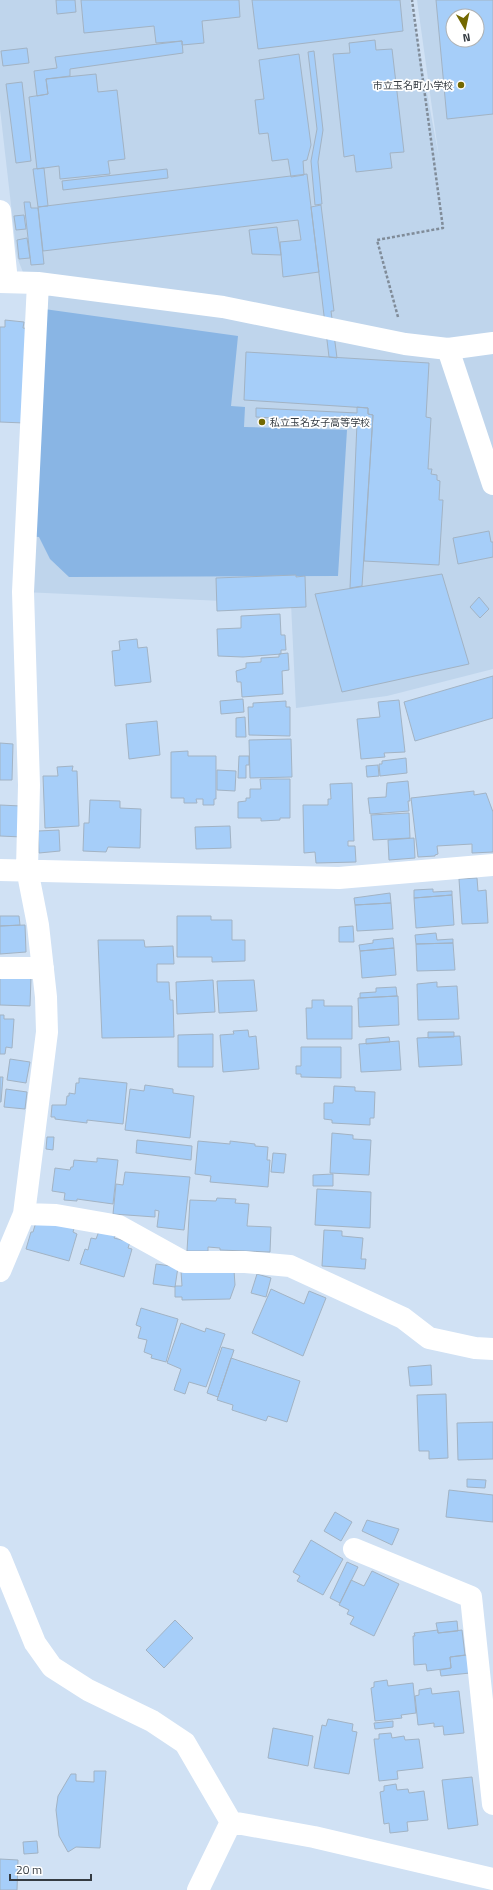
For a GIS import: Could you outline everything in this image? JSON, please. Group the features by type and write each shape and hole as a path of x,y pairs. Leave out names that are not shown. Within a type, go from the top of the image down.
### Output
{"street":[{"path":"0,211 4,282 38,283 223,307 405,344 448,349 493,343"},
{"path":"0,1271 8,1231 24,1214 47,1032 43,968 38,925 27,870 29,785 24,560 38,283"},
{"path":"448,349 493,484"},
{"path":"0,870 338,878 493,865"},
{"path":"0,968 43,968"},
{"path":"24,1214 56,1215 119,1226 184,1262 245,1262 290,1266 403,1318 429,1338 475,1348 493,1350"},
{"path":"354,1549 471,1597 493,1804"},
{"path":"0,1557 35,1643 52,1667 88,1690 152,1721 185,1743 230,1822"},
{"path":"230,1822 314,1836 493,1879"},
{"path":"198,1890 230,1822"}],"path":[{"path":"405,344 377,240 443,228 412,0"}],"shaded area":[{"name":"私立玉名女子高等学校","path":"0,0 410,0 439,158 417,0 493,0 493,669 387,696 296,708 291,604 23,592 37,308 17,257 0,109"},
{"path":"37,308 238,336 231,406 245,407 244,427 347,430 338,576 69,577 50,559 39,537 24,536"}],"building":[{"path":"56,0 75,0 76,12 57,14"},
{"path":"81,0 239,0 240,17 202,21 204,43 182,45 182,41 156,43 154,26 84,33"},
{"path":"252,0 400,0 403,31 258,49"},
{"path":"436,0 493,0 493,114 447,119"},
{"path":"375,40 376,50 392,49 404,152 390,153 392,168 356,172 354,155 344,157 333,54 350,53 349,43"},
{"path":"182,41 183,53 70,69 70,76 46,79 48,94 37,96 34,71 57,68 55,57"},
{"path":"27,48 29,63 3,66 1,51"},
{"path":"314,51 323,130 318,162 322,204 315,205 311,161 317,129 308,52"},
{"path":"299,54 311,145 307,160 303,161 304,175 291,177 288,159 272,161 268,133 259,134 255,100 264,99 259,60"},
{"path":"96,74 98,92 117,90 125,159 108,161 110,174 60,179 59,166 37,169 29,97 48,94 46,79"},
{"path":"22,82 31,161 16,163 6,84"},
{"path":"44,168 48,206 38,207 33,169"},
{"path":"167,169 168,178 63,190 62,181"},
{"path":"307,174 319,272 283,277 280,242 301,240 298,220 43,251 38,207"},
{"path":"24,202 30,202 31,208 38,208 44,264 31,265"},
{"path":"321,205 334,311 331,311 337,358 329,357 311,207"},
{"path":"24,215 26,229 16,230 14,216"},
{"path":"277,227 281,255 252,254 249,230"},
{"path":"27,238 30,258 19,259 17,240"},
{"path":"5,320 24,322 23,328 30,329 24,423 0,422 0,327 5,327"},
{"path":"246,352 429,363 426,417 431,418 428,469 432,469 431,474 437,475 437,480 440,481 439,500 443,500 439,565 364,561 373,415 368,414 368,408 244,400"},
{"path":"357,407 368,408 368,414 373,415 362,586 350,588 357,423 256,417 256,408 357,413"},
{"path":"489,531 491,542 493,542 493,557 458,564 453,538"},
{"path":"442,574 469,664 342,692 315,594"},
{"path":"296,575 296,577 305,576 306,607 217,611 216,578"},
{"path":"479,597 489,609 480,618 470,607"},
{"path":"280,614 281,635 285,635 286,650 281,650 281,654 243,657 218,656 217,629 241,628 241,616"},
{"path":"137,639 138,648 147,647 151,682 115,686 112,651 120,650 119,641"},
{"path":"288,653 289,670 282,671 283,694 242,697 241,682 237,682 236,671 246,668 246,663 261,662 261,658 279,657 279,654"},
{"path":"493,676 493,718 415,741 404,702"},
{"path":"243,699 244,712 221,714 220,701"},
{"path":"399,700 405,752 384,753 385,757 361,759 357,719 380,717 378,702"},
{"path":"286,701 286,707 290,707 290,736 249,735 248,707 253,707 253,703"},
{"path":"245,717 246,737 236,737 236,718"},
{"path":"157,721 160,755 129,759 126,724"},
{"path":"291,739 292,777 250,778 249,740"},
{"path":"0,743 13,744 12,780 0,780"},
{"path":"188,751 188,756 216,756 216,799 214,799 214,805 203,805 203,799 196,799 197,803 184,803 184,798 171,798 171,752"},
{"path":"239,756 249,756 249,765 246,765 246,778 238,778"},
{"path":"406,758 407,773 380,776 379,764 382,764 382,761"},
{"path":"378,765 379,776 367,777 366,766"},
{"path":"73,766 72,771 77,771 79,826 45,828 43,776 58,776 57,767"},
{"path":"217,770 236,771 235,791 217,790"},
{"path":"260,779 290,779 290,818 261,821 261,818 238,818 238,802 246,801 246,798 250,798 250,789 261,789"},
{"path":"408,781 410,801 408,801 409,811 370,814 368,798 386,797 387,783"},
{"path":"352,783 354,841 348,841 348,846 355,846 356,862 316,863 315,852 304,853 303,805 328,805 328,799 331,799 330,784"},
{"path":"474,791 474,795 486,793 493,812 493,852 472,853 472,844 437,846 438,854 435,856 418,857 411,798"},
{"path":"90,800 120,801 120,808 141,809 140,848 108,847 106,852 83,851 84,823 89,823"},
{"path":"0,805 21,806 22,837 0,836"},
{"path":"409,813 410,838 373,840 371,815"},
{"path":"230,826 231,848 196,849 195,827"},
{"path":"59,830 60,851 39,853 38,831"},
{"path":"414,838 415,858 389,860 388,840"},
{"path":"477,878 478,891 486,890 488,923 462,924 459,879"},
{"path":"433,889 433,892 452,891 452,895 414,898 414,890"},
{"path":"390,893 391,903 355,905 354,898"},
{"path":"452,895 454,925 416,928 414,898"},
{"path":"391,903 393,929 357,931 355,905"},
{"path":"0,916 19,916 20,925 0,926"},
{"path":"177,916 211,916 211,920 232,920 232,940 245,940 245,961 212,962 212,957 177,957"},
{"path":"25,925 26,952 0,954 0,926"},
{"path":"353,926 354,942 339,942 339,927"},
{"path":"436,933 437,940 453,939 453,943 416,944 415,935"},
{"path":"393,938 394,948 360,951 359,945 373,943 373,940"},
{"path":"98,940 144,940 145,947 173,946 174,964 157,964 157,982 169,982 170,1000 173,1000 174,1037 102,1038"},
{"path":"453,943 455,970 417,971 416,944"},
{"path":"394,948 396,975 362,978 360,951"},
{"path":"0,975 31,977 30,1006 0,1005"},
{"path":"213,980 215,1012 177,1014 176,982"},
{"path":"254,980 257,1011 219,1013 217,981"},
{"path":"437,982 437,987 457,986 459,1019 418,1020 417,984"},
{"path":"396,987 397,996 360,998 360,993 376,992 376,988"},
{"path":"398,996 399,1025 359,1027 358,998"},
{"path":"312,1000 324,1000 324,1006 352,1006 352,1039 307,1039 306,1008 312,1008"},
{"path":"0,1015 4,1015 4,1019 14,1019 12,1048 6,1047 5,1054 0,1054"},
{"path":"248,1030 249,1037 256,1036 259,1069 223,1072 220,1035 234,1034 233,1031"},
{"path":"428,1032 454,1032 454,1037 428,1038"},
{"path":"213,1034 213,1067 178,1067 178,1035"},
{"path":"460,1036 462,1065 419,1067 417,1038"},
{"path":"389,1037 390,1042 366,1044 366,1039"},
{"path":"399,1041 401,1070 361,1072 359,1044"},
{"path":"301,1047 341,1047 341,1078 301,1077 301,1074 296,1074 296,1066 301,1066"},
{"path":"10,1059 30,1062 26,1083 7,1080"},
{"path":"0,1077 3,1077 1,1102 0,1102"},
{"path":"79,1078 127,1083 123,1124 87,1120 87,1123 55,1119 55,1117 51,1117 52,1105 66,1105 67,1096 69,1096 69,1093 75,1094 76,1083 79,1083"},
{"path":"145,1085 173,1089 173,1093 194,1096 190,1138 125,1130 130,1089 144,1091"},
{"path":"334,1086 355,1087 355,1091 375,1092 374,1118 370,1118 370,1125 332,1123 332,1120 324,1119 324,1103 333,1103"},
{"path":"6,1089 27,1092 25,1109 4,1107"},
{"path":"332,1133 353,1135 353,1139 371,1140 369,1175 330,1173"},
{"path":"47,1137 54,1137 53,1150 46,1149"},
{"path":"137,1140 192,1146 191,1160 136,1153"},
{"path":"198,1141 230,1144 230,1141 268,1147 267,1160 270,1160 268,1187 210,1182 211,1176 195,1174"},
{"path":"273,1153 286,1154 284,1173 271,1172"},
{"path":"97,1158 118,1160 113,1204 77,1199 77,1201 64,1200 65,1193 52,1191 55,1168 70,1170 71,1167 73,1167 74,1160 97,1162"},
{"path":"125,1172 190,1177 184,1230 157,1227 159,1211 155,1210 155,1217 113,1214 116,1184 123,1185"},
{"path":"333,1174 333,1186 313,1186 313,1175"},
{"path":"317,1189 371,1192 370,1228 315,1225"},
{"path":"217,1198 236,1199 235,1203 249,1204 247,1226 271,1227 270,1252 220,1250 220,1248 208,1247 208,1251 187,1251 190,1200 216,1201"},
{"path":"36,1222 75,1225 73,1232 77,1234 69,1261 26,1249 31,1232 33,1232"},
{"path":"324,1230 342,1231 342,1236 363,1238 361,1259 366,1259 365,1269 322,1266"},
{"path":"99,1231 115,1236 114,1238 130,1242 128,1248 132,1249 124,1277 80,1264 85,1249 88,1250 91,1238 96,1239"},
{"path":"156,1264 178,1267 175,1287 153,1284"},
{"path":"234,1270 235,1285 230,1299 182,1300 182,1297 175,1297 175,1286 182,1286 181,1271"},
{"path":"257,1274 271,1278 266,1297 251,1293"},
{"path":"271,1289 304,1304 309,1291 326,1298 303,1356 252,1333"},
{"path":"141,1308 178,1319 166,1362 151,1358 152,1355 144,1352 147,1340 138,1338 141,1327 136,1325"},
{"path":"181,1323 205,1332 206,1328 225,1334 206,1387 189,1382 185,1394 174,1390 181,1369 167,1363"},
{"path":"222,1347 234,1350 218,1397 207,1393"},
{"path":"231,1358 300,1381 287,1422 268,1416 266,1421 232,1410 233,1405 217,1400"},
{"path":"431,1365 432,1385 410,1386 408,1367"},
{"path":"446,1394 448,1458 429,1459 429,1451 419,1451 417,1395"},
{"path":"493,1422 493,1459 458,1460 457,1423"},
{"path":"467,1479 486,1480 485,1488 467,1487"},
{"path":"449,1490 493,1495 493,1522 446,1517"},
{"path":"335,1512 352,1522 341,1541 324,1531"},
{"path":"367,1520 399,1529 392,1545 362,1531"},
{"path":"311,1540 343,1559 323,1595 297,1581 300,1576 293,1572"},
{"path":"347,1562 358,1567 340,1603 330,1598"},
{"path":"372,1571 399,1584 374,1636 350,1624 354,1617 347,1614 349,1610 339,1605 351,1580 364,1586"},
{"path":"175,1620 193,1638 164,1668 146,1650"},
{"path":"457,1621 458,1631 438,1633 436,1623"},
{"path":"438,1630 438,1633 462,1630 465,1655 450,1657 451,1668 427,1671 426,1664 414,1665 413,1636 415,1636 414,1633"},
{"path":"467,1655 470,1673 441,1676 440,1670 451,1668 450,1657"},
{"path":"387,1680 388,1686 413,1683 416,1713 401,1715 402,1718 375,1721 371,1688 374,1687 374,1682"},
{"path":"431,1688 432,1694 459,1691 464,1733 444,1735 443,1726 434,1727 434,1723 418,1725 415,1696 419,1695 419,1690"},
{"path":"328,1719 353,1724 352,1731 357,1732 349,1774 314,1768 322,1725 326,1726"},
{"path":"393,1721 393,1727 375,1729 374,1723"},
{"path":"273,1728 313,1736 308,1766 268,1758"},
{"path":"391,1733 392,1738 404,1736 405,1740 419,1739 423,1768 397,1771 398,1779 379,1781 374,1739 379,1739 379,1734"},
{"path":"94,1771 106,1771 100,1848 76,1847 68,1852 59,1836 56,1810 58,1796 71,1774 76,1774 76,1781 94,1782"},
{"path":"472,1777 478,1825 448,1829 442,1780"},
{"path":"396,1784 397,1790 408,1789 409,1793 424,1791 428,1820 407,1822 408,1831 390,1833 389,1823 384,1824 380,1792 384,1791 384,1786"},
{"path":"37,1841 38,1853 24,1854 23,1842"},
{"path":"0,1859 18,1860 17,1890 0,1890"}],"place":[{"name":"市立玉名町小学校","path":"461,85"},
{"name":"私立玉名女子高等学校","path":"262,422"}]}
